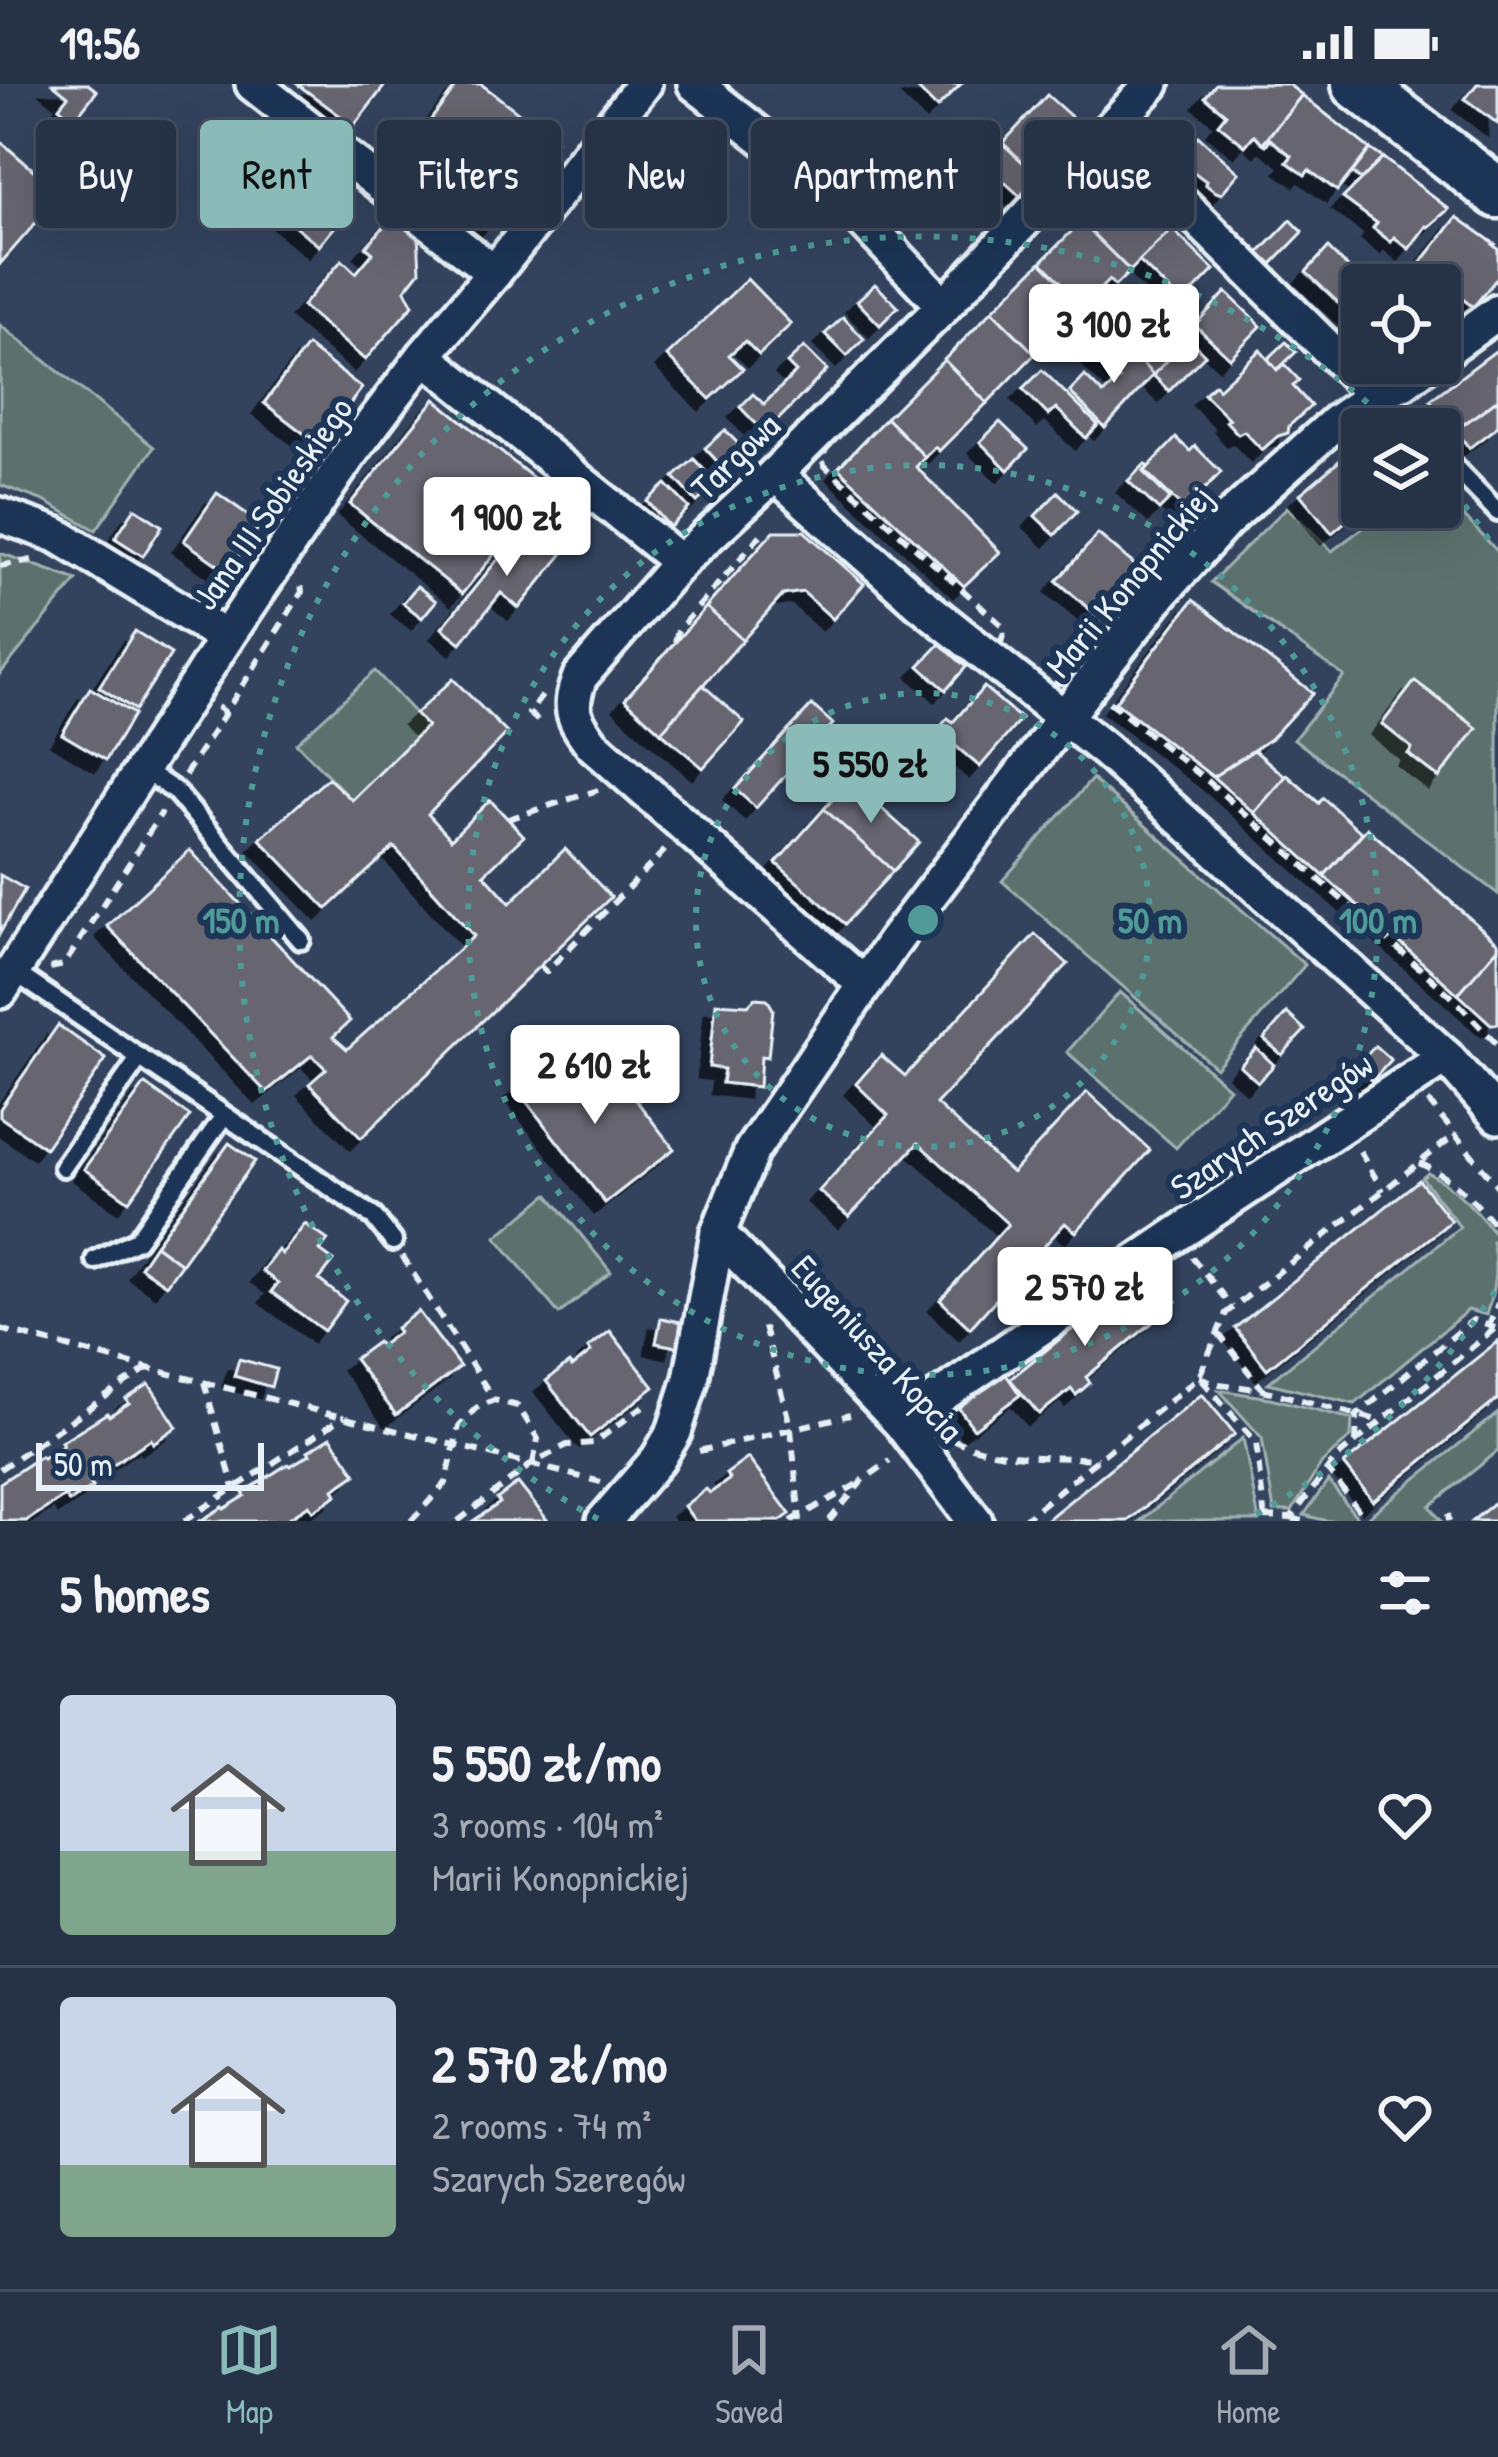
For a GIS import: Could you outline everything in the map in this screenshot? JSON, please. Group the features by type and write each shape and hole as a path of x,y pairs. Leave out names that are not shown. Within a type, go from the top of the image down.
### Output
{"street":[{"path":"253,84 494,273"},
{"name":"Jana III Sobieskiego","path":"15,981 142,769 349,455 644,84"},
{"path":"695,84 844,202 944,306"},
{"name":"Targowa","path":"1119,120 1152,84"},
{"path":"1357,84 1498,193"},
{"path":"1194,215 1375,394"},
{"name":"Targowa","path":"864,984 592,744 575,721 572,699 580,677 680,562 775,474 1024,221"},
{"path":"1461,339 1498,312"},
{"path":"424,356 680,562"},
{"name":"Marii Konopnickiej","path":"601,1509 658,1460 674,1432 692,1379 718,1233 752,1150 864,984 1161,593 1225,522 1336,422 1398,384"},
{"path":"775,474 919,602 1066,717 1446,1057 1498,1116"},
{"path":"0,514 57,535 226,638"},
{"name":"Szarych Szeregów","path":"900,1438 1225,1202 1446,1057"},
{"name":"Eugeniusza Kopcia","path":"718,1233 975,1521"}],"lane":[{"path":"1375,394 1391,408"},
{"path":"1461,474 1498,512"},
{"path":"142,769 175,791 301,940"},
{"path":"15,981 140,1057 374,1217 393,1241"},
{"path":"63,1167 140,1057"},
{"path":"95,1261 137,1240 224,1117"}],"path":[{"path":"1107,167 1126,168 1339,379 1341,398 1242,483 1152,572 1072,676 1047,684 999,650 1005,628 821,458 969,297 1107,167"},
{"path":"675,642 678,630 773,520"},
{"path":"0,566 44,558"},
{"path":"550,687 529,712 550,731"},
{"path":"1105,699 1209,782 1450,995 1498,1045"},
{"path":"15,981 64,965 225,712"},
{"path":"508,819 618,783"},
{"path":"539,965 546,972 678,836"},
{"path":"1022,1521 1199,1377 1226,1313 1456,1134"},
{"path":"1353,1138 1383,1191"},
{"path":"1419,1162 1445,1174 1498,1229"},
{"path":"393,1241 494,1400"},
{"path":"1186,1249 1233,1308"},
{"path":"773,1290 758,1306 790,1429 797,1519 863,1480"},
{"path":"1291,1518 1326,1468 1484,1337 1494,1326 1498,1303"},
{"path":"1356,1442 1357,1415 1473,1320 1494,1326"},
{"path":"0,1329 609,1484 601,1509"},
{"path":"1218,1333 1263,1390"},
{"path":"0,1469 147,1369"},
{"path":"1199,1377 1381,1421"},
{"path":"1199,1377 1256,1442 1265,1519 1303,1521"},
{"path":"204,1382 234,1489"},
{"path":"458,1521 532,1463 567,1445 594,1443 663,1391"},
{"path":"412,1521 446,1483 459,1426 476,1408 494,1400 518,1406 538,1438 532,1463"},
{"path":"684,1455 859,1413"},
{"path":"184,1521 345,1416"},
{"path":"621,1423 632,1434"},
{"path":"938,1432 975,1449 1007,1456 1098,1460"},
{"path":"830,1521 900,1438"},
{"path":"1326,1468 1367,1521"}],"green space":[{"path":"0,325 154,447 96,530 44,501 0,485"},
{"path":"1287,507 1332,551 1363,528 1461,528 1461,513 1498,552 1498,894 1294,739 1344,676 1211,582"},
{"path":"0,553 77,580 0,674"},
{"path":"375,671 427,726 352,800 296,743"},
{"path":"1092,779 1305,965 1216,1068 1002,881"},
{"path":"1120,992 1229,1088 1176,1148 1067,1052"},
{"path":"1428,1173 1466,1201 1498,1238 1492,1242 1494,1278 1486,1315 1468,1310 1355,1404 1268,1383 1460,1227 1422,1178"},
{"path":"548,1194 611,1272 559,1314 496,1237"},
{"path":"1219,1390 1352,1419 1351,1437 1322,1463 1292,1511 1274,1511 1262,1438"},
{"path":"1498,1413 1498,1451 1430,1506 1441,1521 1373,1521 1369,1516"},
{"path":"1243,1438 1259,1521 1140,1521"},
{"path":"1328,1481 1360,1521 1304,1515"}],"building":[{"path":"53,84 88,84 97,91 74,120 59,107 68,96"},
{"path":"297,84 386,84 354,126 353,120 346,120"},
{"path":"458,84 481,84 528,120 431,120"},
{"path":"913,84 961,84 937,108"},
{"path":"1216,84 1288,84 1302,95 1263,143 1254,135 1245,146 1218,124 1226,114 1205,97"},
{"path":"1477,84 1498,84 1498,124 1465,99"},
{"path":"1047,95 1075,120 1024,120"},
{"path":"1302,95 1370,149 1337,191 1309,170 1305,175 1287,162 1292,156 1270,139 1263,143"},
{"path":"1024,120 1024,163 1003,143"},
{"path":"1198,136 1239,173 1221,194 1194,172"},
{"path":"0,141 36,172 36,223 0,264"},
{"path":"1000,142 1024,163 1021,197 1000,178"},
{"path":"1370,149 1383,158 1361,180 1352,173"},
{"path":"1383,158 1449,209 1426,226 1409,249 1394,237 1391,242 1373,228 1377,223 1343,198"},
{"path":"1457,217 1498,249 1498,277 1473,307 1461,298 1461,264 1420,264"},
{"path":"1291,220 1303,232 1270,266 1258,254"},
{"path":"298,228 334,228 319,246"},
{"path":"383,228 410,228 418,235 420,271 405,290 413,305 365,360 302,306 342,260 356,273 373,253 366,247"},
{"path":"1075,228 1087,228 1130,271 1115,286 1109,280 1084,305 1041,262"},
{"path":"1087,228 1172,229 1130,271"},
{"path":"1172,229 1214,270 1182,303 1139,261"},
{"path":"1328,248 1344,264 1341,305 1306,272"},
{"path":"1041,262 1092,313 1081,324 1073,316 1035,354 992,311"},
{"path":"747,279 791,324 759,355 745,341 729,355 743,369 710,399 667,356"},
{"path":"875,284 898,307 880,325 857,301"},
{"path":"1226,292 1261,326 1230,358 1195,325"},
{"path":"992,311 1035,354 987,403 944,360"},
{"path":"1092,313 1123,343 1103,363 1084,344 1092,335 1081,324"},
{"path":"843,317 864,339 847,356 825,334"},
{"path":"1142,324 1173,354 1153,375 1123,343"},
{"path":"1174,324 1189,339 1173,354 1158,339"},
{"path":"1189,339 1205,355 1169,391 1153,375"},
{"path":"1286,342 1296,352 1277,370 1268,359"},
{"path":"1123,343 1153,375 1105,428 1070,392 1085,376 1103,394 1119,379 1103,363"},
{"path":"307,346 362,388 319,445 264,403"},
{"path":"804,347 827,370 765,433 740,407 753,394 764,404 796,372 787,363"},
{"path":"1498,349 1498,399 1461,426 1461,408 1437,408 1430,400 1451,384 1461,384 1461,377"},
{"path":"1260,350 1277,370 1284,364 1299,380 1293,386 1311,406 1289,426 1288,433 1262,450 1244,431 1238,434 1204,394 1215,384 1218,389"},
{"path":"944,360 987,403 939,451 935,447 925,457 886,418"},
{"path":"1042,370 1098,425 1086,438 1056,408 1048,415 1023,389"},
{"path":"435,399 547,489 462,594 350,504"},
{"path":"1498,399 1498,426 1469,448 1461,437 1461,426"},
{"path":"886,418 925,457 916,467 1000,552 964,586 838,468"},
{"path":"1000,422 1028,449 1008,470 980,442"},
{"path":"725,430 748,454 728,473 705,448"},
{"path":"1176,438 1190,451 1195,446 1221,472 1185,510 1145,471"},
{"path":"694,459 717,484 697,502 674,477"},
{"path":"1341,460 1341,525 1332,533 1300,494"},
{"path":"1145,464 1148,467 1143,472 1170,499 1159,510 1128,481"},
{"path":"666,484 689,508 670,527 647,501"},
{"path":"1058,492 1077,511 1055,535 1035,516"},
{"path":"217,493 261,524 228,572 184,541"},
{"path":"135,508 162,526 143,556 115,538"},
{"path":"528,522 564,552 519,608 501,593 461,643 442,628"},
{"path":"774,531 804,531 864,584 833,619 803,592 783,595 743,640 706,607"},
{"path":"1098,534 1142,571 1101,619 1057,581"},
{"path":"417,586 436,601 422,618 403,603"},
{"path":"1193,600 1313,693 1270,739 1213,777 1115,702"},
{"path":"706,607 743,640 661,732 625,699"},
{"path":"135,631 171,654 135,710 99,687"},
{"path":"940,644 966,667 946,690 919,666"},
{"path":"453,679 507,733 428,814 451,839 490,800 524,836 484,874 510,903 565,849 611,897 361,1138 309,1084 326,1069 312,1055 266,1092 107,926 190,850 350,1021 333,1037 347,1049 474,936 394,847 327,909 260,839 328,778 352,800 427,726 415,714"},
{"path":"1415,681 1477,728 1439,778 1408,754 1412,748 1382,724"},
{"path":"703,685 744,722 703,768 661,732"},
{"path":"984,687 1021,719 980,767 937,730 948,718 953,722"},
{"path":"90,688 134,714 106,760 62,734"},
{"path":"812,705 833,724 808,750 788,731"},
{"path":"788,731 808,750 756,808 735,789"},
{"path":"1254,750 1286,777 1254,813 1213,777"},
{"path":"1287,775 1319,803 1323,798 1362,833 1324,876 1254,813"},
{"path":"850,780 919,842 893,871 824,809"},
{"path":"824,809 893,871 845,924 776,863"},
{"path":"1367,828 1498,943 1458,994 1324,876"},
{"path":"0,875 25,889 0,933"},
{"path":"1035,934 1068,964 936,1104 1012,1173 1087,1092 1150,1150 1076,1232 1065,1223 970,1328 940,1300 1008,1224 918,1143 849,1217 819,1191 888,1115 856,1084 881,1055 905,1076"},
{"path":"1498,948 1498,1024 1491,1024 1458,994"},
{"path":"755,998 767,999 773,1009 759,1087 722,1083 724,1069 709,1067 716,1003 748,1005"},
{"path":"1287,1013 1305,1030 1282,1055 1264,1039"},
{"path":"58,1025 106,1059 45,1148 0,1117 0,1109"},
{"path":"1375,1046 1391,1060 1372,1081 1356,1067"},
{"path":"1256,1048 1274,1065 1258,1082 1240,1066"},
{"path":"562,1052 599,1100 622,1082 674,1149 605,1203 516,1088"},
{"path":"145,1084 190,1116 129,1201 84,1169"},
{"path":"229,1143 255,1161 181,1264 155,1245"},
{"path":"1419,1180 1451,1221 1267,1369 1235,1328"},
{"path":"305,1224 328,1240 320,1251 334,1261 319,1280 346,1301 324,1331 271,1292 278,1283 262,1271"},
{"path":"155,1245 181,1264 166,1285 140,1267"},
{"path":"1131,1282 1159,1317 1086,1377 1090,1383 1076,1395 1071,1389 1039,1414 1010,1379"},
{"path":"418,1311 460,1367 396,1415 354,1359 399,1332 396,1328"},
{"path":"661,1318 681,1322 677,1347 656,1343"},
{"path":"610,1331 654,1387 590,1437 546,1381 569,1363 572,1367"},
{"path":"1498,1341 1498,1399 1373,1501 1344,1464"},
{"path":"239,1359 276,1369 271,1387 234,1376"},
{"path":"1005,1373 1020,1395 974,1429 958,1407"},
{"path":"149,1384 177,1427 88,1481 93,1487 69,1502 65,1496 26,1521 0,1521 0,1483 129,1403 126,1399"},
{"path":"1202,1394 1235,1434 1128,1521 1045,1521"},
{"path":"331,1437 356,1474 313,1511 309,1505 284,1521 200,1521 245,1496 243,1493"},
{"path":"748,1458 790,1514 780,1521 695,1521 684,1506 730,1479 726,1474"},
{"path":"518,1483 548,1521 473,1521 500,1503 497,1499"},
{"path":"1498,1500 1498,1521 1472,1521"}]}
